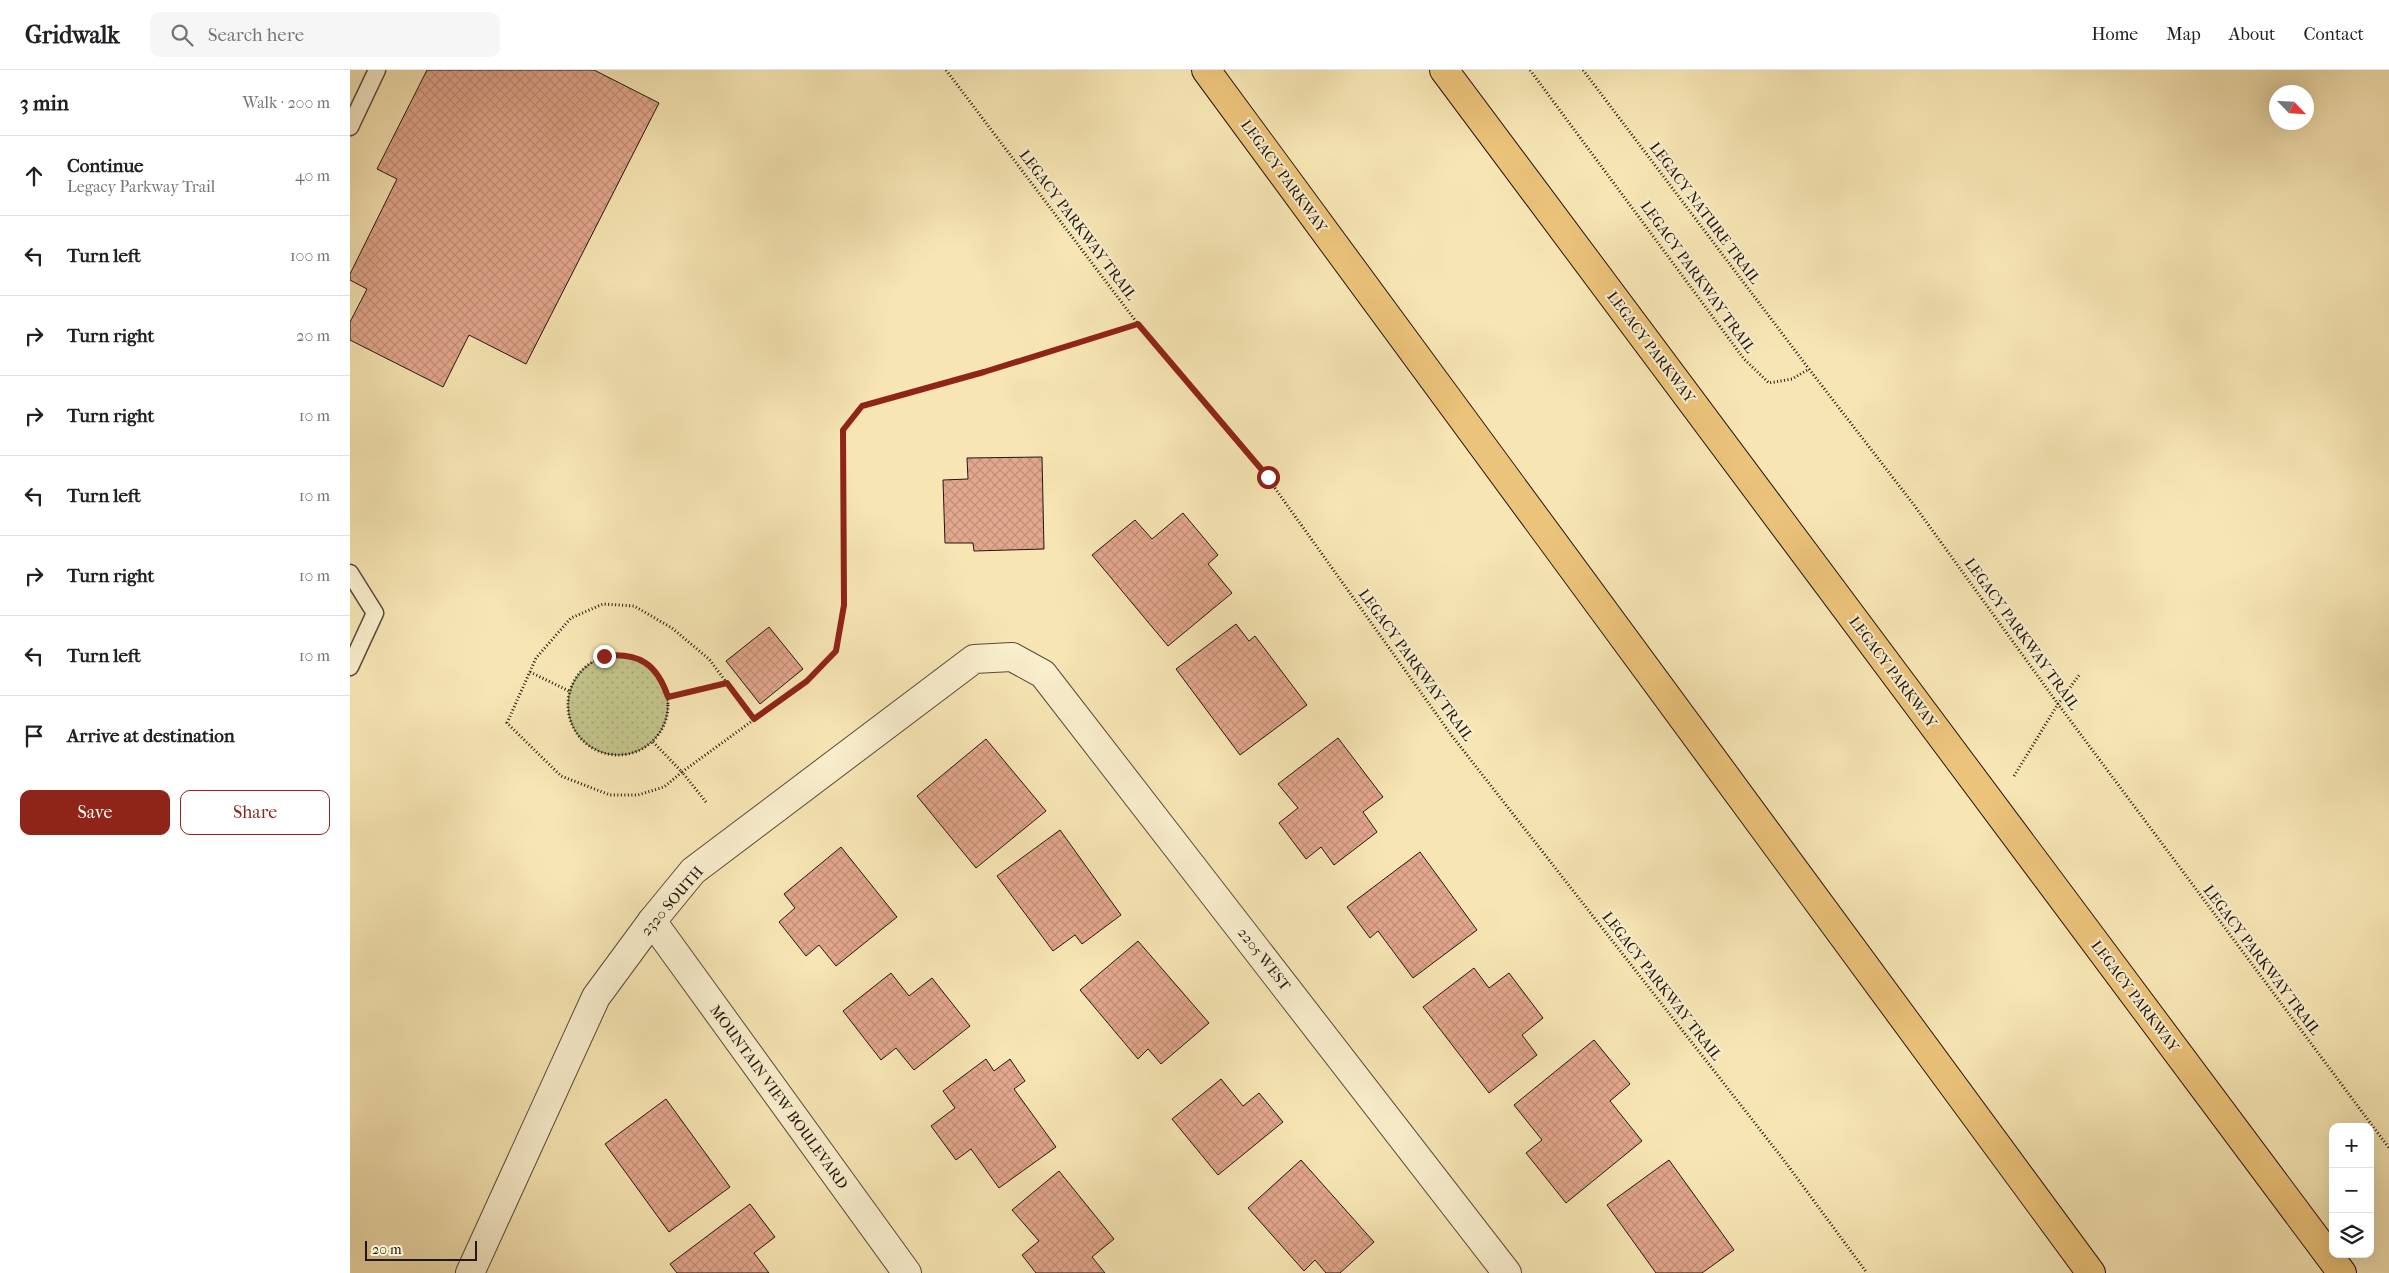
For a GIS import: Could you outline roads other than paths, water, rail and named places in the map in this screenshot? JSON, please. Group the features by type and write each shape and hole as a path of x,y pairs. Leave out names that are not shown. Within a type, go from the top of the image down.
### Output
{"highway":[{"name":"LEGACY PARKWAY","path":"1206,70 2091,1273"},
{"name":"LEGACY PARKWAY","path":"1444,70 2342,1273"}],"street":[{"name":"2320 SOUTH","path":"470,1273 596,997 652,921 693,872 974,659 1012,658"},
{"name":"2205 WEST","path":"1012,658 1043,674 1507,1273"},
{"name":"MOUNTAIN VIEW BOULEVARD","path":"652,921 907,1273"}],"lane":[{"path":"350,127 377,70"},
{"path":"350,572 375,613 350,667"}]}
